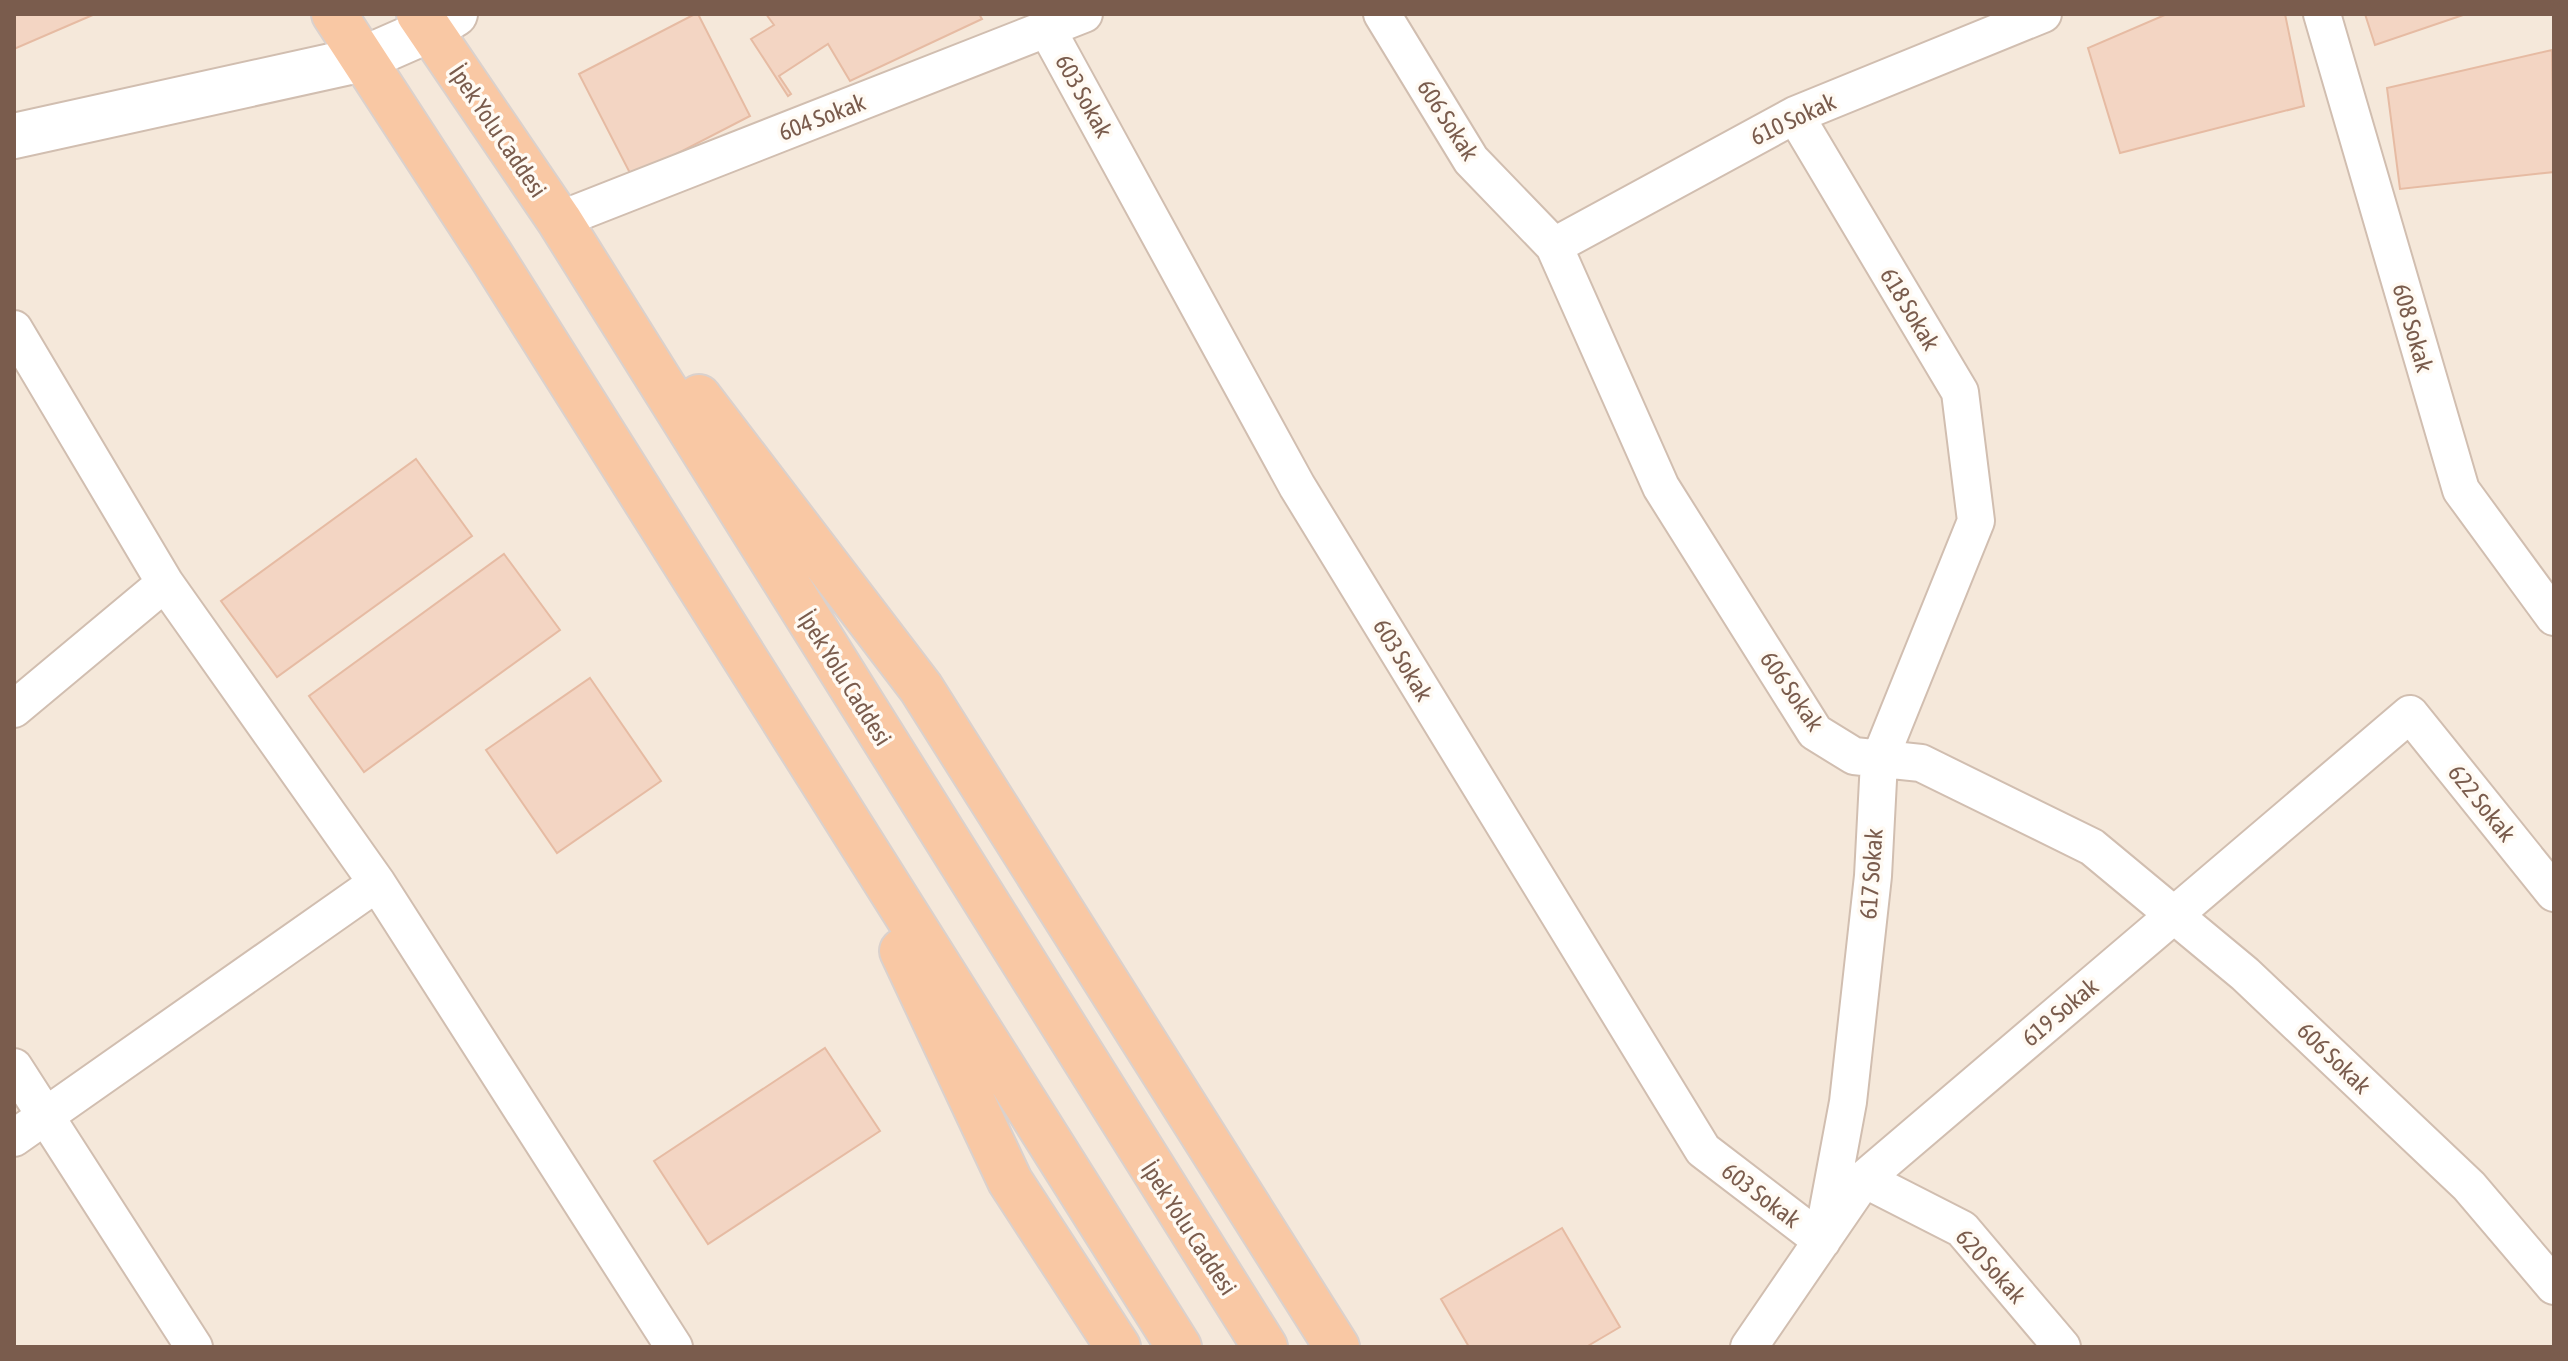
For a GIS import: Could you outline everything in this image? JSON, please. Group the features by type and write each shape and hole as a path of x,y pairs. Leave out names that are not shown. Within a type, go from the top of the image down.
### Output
{"highway":[{"path":"334,14 500,270 1179,1347"},
{"name":"İpek Yolu Caddesi","path":"434,19 1265,1347"},
{"path":"559,220 772,490 921,688 1337,1347"},
{"path":"819,776 1010,1181 1118,1347"}],"street":[{"name":"604 Sokak","path":"559,220 1084,14"},
{"name":"606 Sokak","path":"1382,14 1471,160 1554,246 1661,487 1815,732 1854,756 1921,763 2092,847 2245,974 2469,1186 2554,1286"},
{"name":"610 Sokak","path":"1554,246 1795,115 2043,14"},
{"name":"608 Sokak","path":"2322,14 2461,490 2554,617"},
{"path":"14,136 363,59 434,19"},
{"name":"603 Sokak","path":"1047,29 1297,486 1703,1150 1822,1241"},
{"name":"618 Sokak","path":"1795,115 1960,392 1976,521"},
{"path":"14,329 165,583 377,883 674,1347"},
{"name":"617 Sokak","path":"1822,1241 1848,1102 1873,876 1879,761 1976,521"},
{"path":"14,709 165,583"},
{"name":"619 Sokak","path":"1749,1347 1864,1179 2410,714"},
{"name":"622 Sokak","path":"2410,714 2554,893"},
{"path":"14,1138 377,883"},
{"path":"14,1067 194,1347"},
{"name":"620 Sokak","path":"1864,1179 1962,1229 2062,1347"}],"shaded area":[{"path":"14,14 2554,14 2554,1347 14,1347"}],"building":[{"path":"14,14 95,14 14,49"},
{"path":"698,14 750,116 632,177 579,74"},
{"path":"766,14 979,14 982,19 850,81 828,44 779,76 791,94 788,96 751,39 774,25"},
{"path":"2167,14 2285,14 2304,106 2120,153 2088,48"},
{"path":"2365,14 2466,14 2375,45"},
{"path":"2552,50 2554,172 2400,189 2387,88"},
{"path":"416,459 472,536 277,677 221,601"},
{"path":"504,554 560,630 364,772 309,696"},
{"path":"590,678 661,781 557,853 486,750"},
{"path":"825,1048 880,1131 708,1244 654,1161"},
{"path":"1562,1228 1620,1327 1586,1347 1469,1347 1441,1299"}]}
